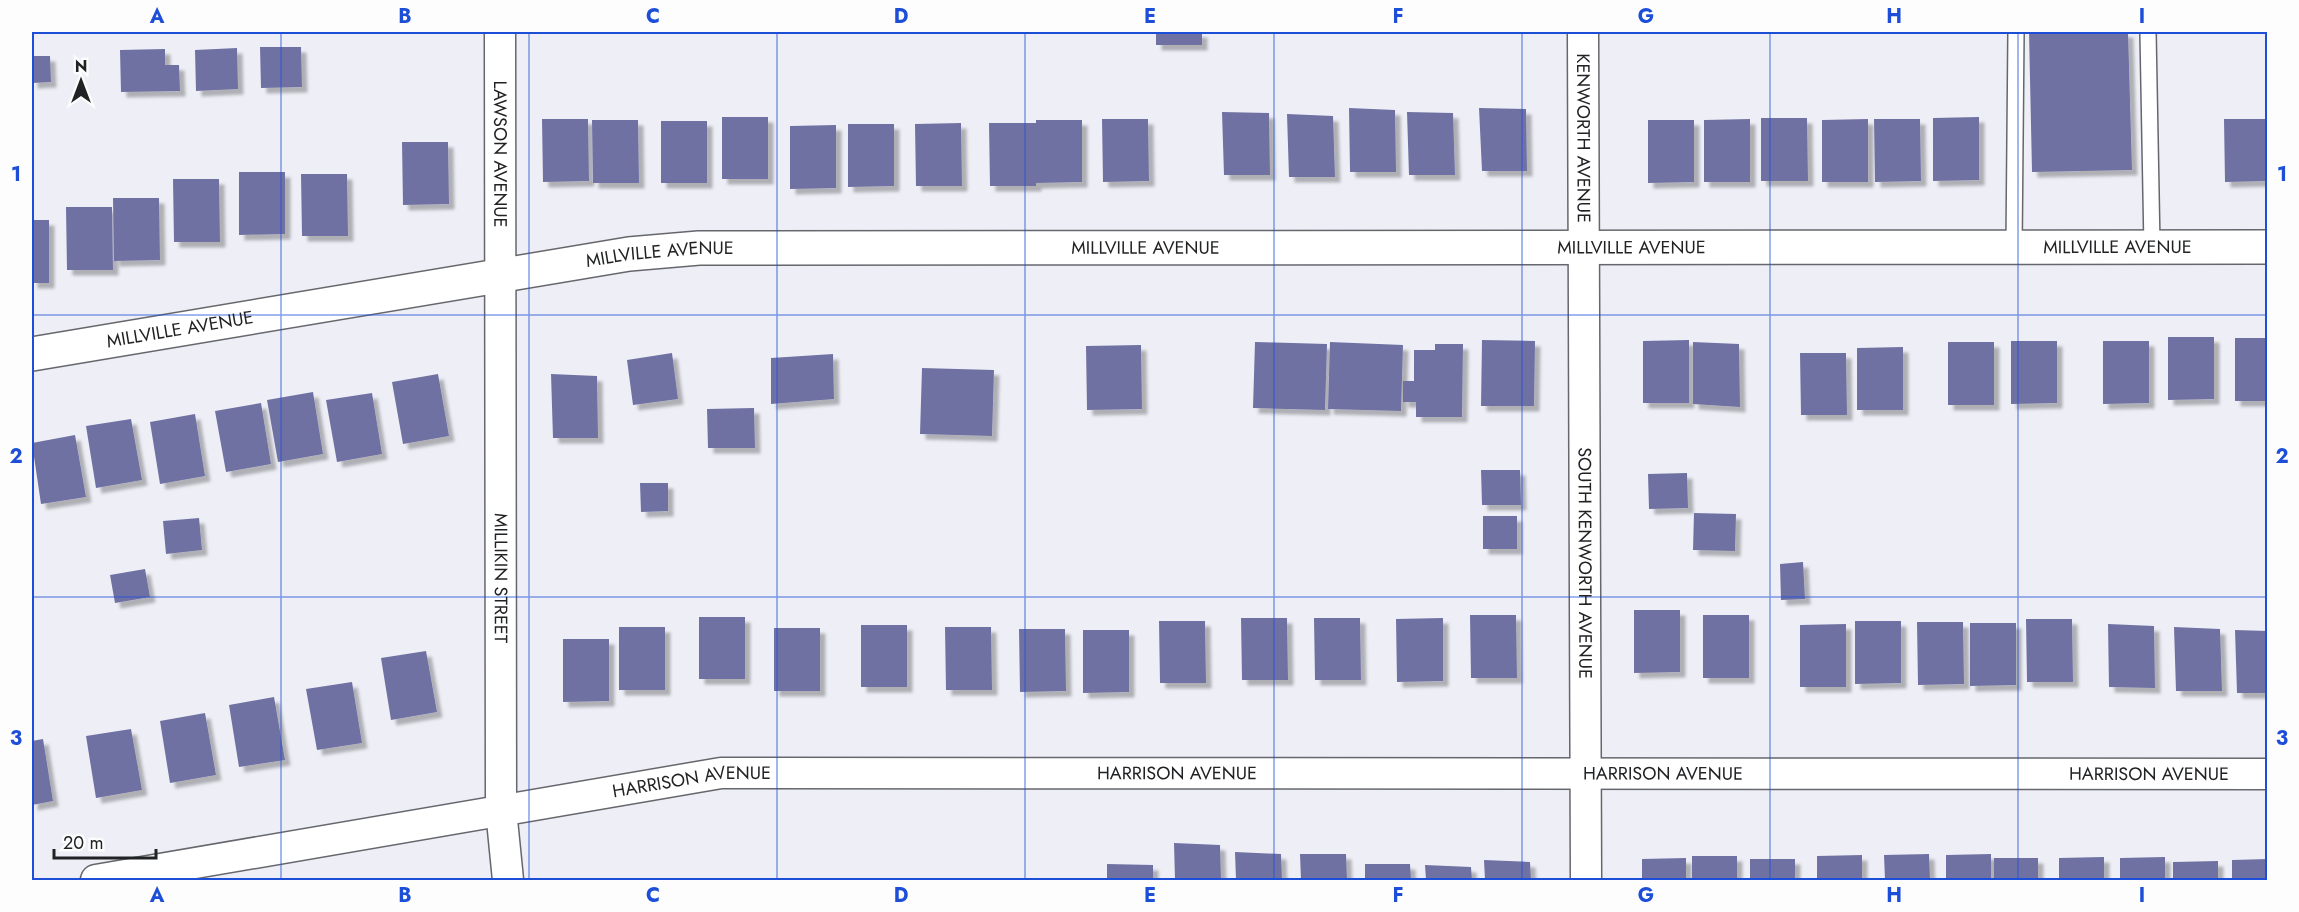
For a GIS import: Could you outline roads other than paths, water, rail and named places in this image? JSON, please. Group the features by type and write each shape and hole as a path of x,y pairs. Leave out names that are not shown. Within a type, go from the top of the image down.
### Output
{"main road":[{"name":"MILLVILLE AVENUE","path":"32,354 629,254 699,248 2268,247"}],"street":[{"name":"LAWSON AVENUE","path":"500,32 501,276"},
{"name":"KENWORTH AVENUE","path":"1583,32 1583,246"},
{"name":"SOUTH KENWORTH AVENUE","path":"1583,246 1586,880"},
{"name":"MILLIKIN STREET","path":"501,276 501,810 508,880"},
{"name":"HARRISON AVENUE","path":"96,880 721,773 2268,774"}],"lane":[{"path":"2014,247 2016,32"},
{"path":"2148,32 2152,247"}]}
